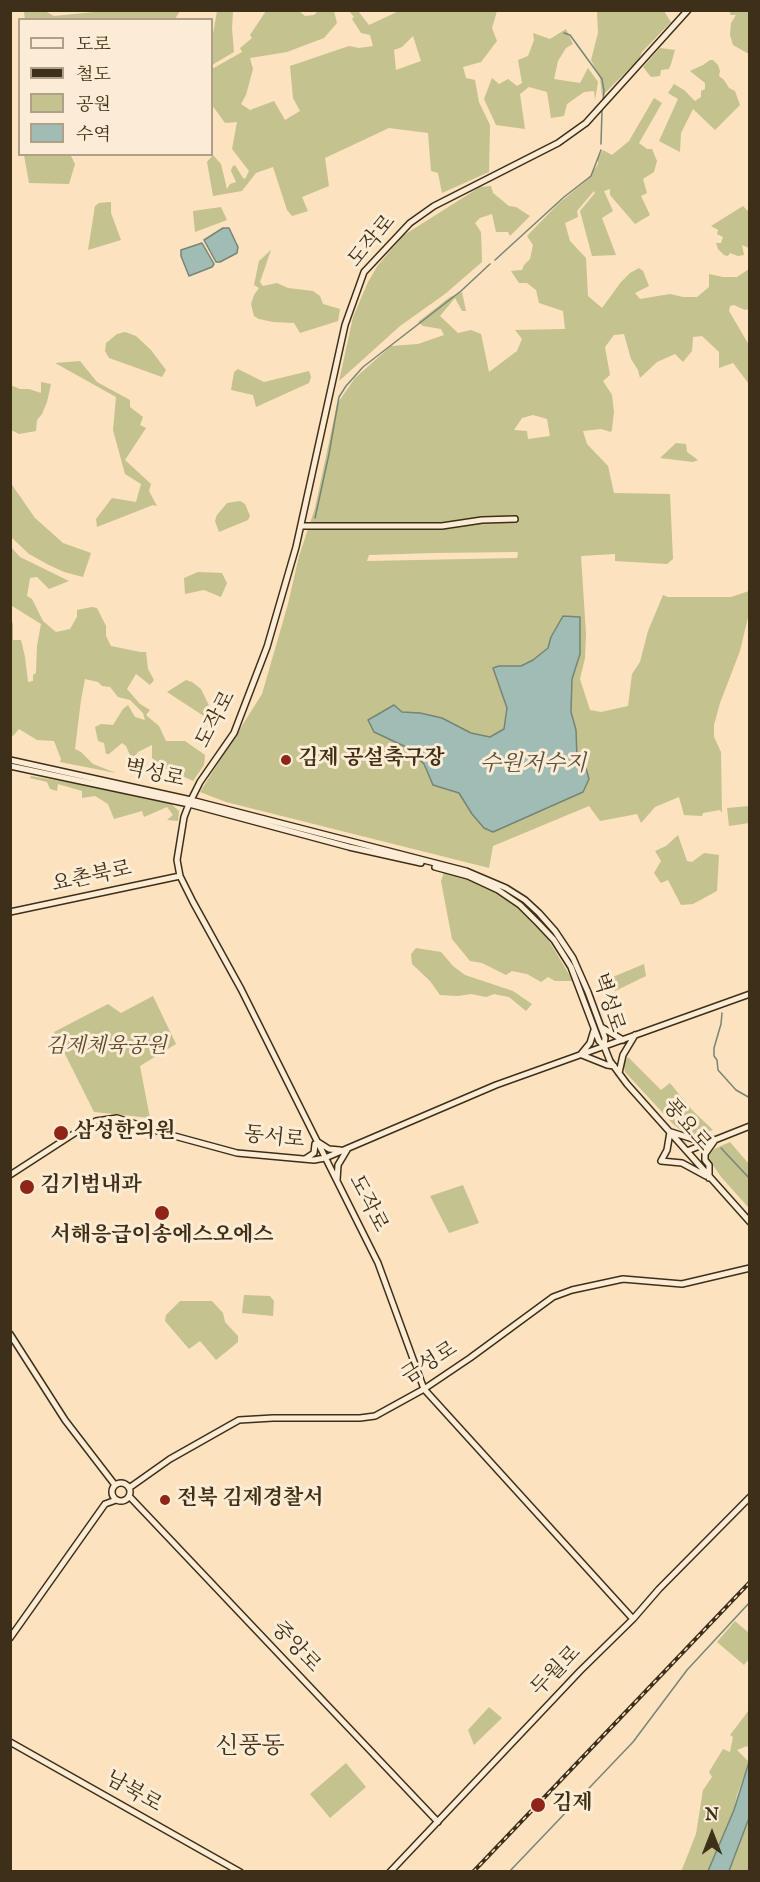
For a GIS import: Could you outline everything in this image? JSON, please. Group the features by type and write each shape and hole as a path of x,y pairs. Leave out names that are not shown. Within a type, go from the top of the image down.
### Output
{"street":[{"name":"도작로","path":"633,1619 424,1389 378,1263 241,989 180,876 177,860 184,817 190,802 200,782 234,733 265,653 302,526 345,325 364,272 410,223 434,206 558,143 586,123 688,10"},
{"path":"302,526 442,526 482,519 515,519"},
{"name":"벽성로","path":"10,760 466,871 506,888 525,900 555,931 573,958 605,1038 604,1046"},
{"name":"벽성로","path":"10,766 190,802 349,847 427,864 468,876 498,890 520,905 554,940 571,967 594,1030 604,1046"},
{"name":"요촌북로","path":"10,912 180,876"},
{"name":"동서로","path":"10,1175 96,1121 117,1118 237,1153 304,1160 325,1158 496,1085 750,994"},
{"path":"601,1027 622,1040"},
{"path":"594,1030 590,1043 581,1055 614,1066"},
{"path":"619,1073 623,1055 635,1035"},
{"name":"풍요로","path":"604,1046 610,1061 619,1073 750,1222"},
{"path":"687,1151 750,1126"},
{"path":"670,1132 693,1139 717,1139 705,1154 705,1160 710,1166 709,1178 682,1163 660,1161 667,1149 670,1132"},
{"path":"315,1139 329,1149 342,1150"},
{"path":"304,1160 314,1153 315,1139"},
{"path":"336,1181 338,1164 349,1148"},
{"name":"금성로","path":"129,1488 170,1459 239,1420 375,1416 424,1389 471,1358 553,1297 572,1290 623,1279 682,1284 750,1268"},
{"path":"10,1334 65,1420 115,1485"},
{"path":"10,1638 105,1504 116,1500 122,1501 129,1496 129,1488 125,1484 120,1483 112,1489 116,1500"},
{"name":"중앙로","path":"129,1496 438,1822"},
{"name":"두월로","path":"390,1872 580,1671 750,1497"},
{"name":"남북로","path":"10,1742 240,1872"}],"green space":[{"path":"95,10 180,10 176,18 25,18 24,12 20,11 45,11 54,16 94,12"},
{"path":"217,11 233,11 234,52 213,64 213,34"},
{"path":"266,11 299,11 305,16 314,15 318,11 334,11 337,23 324,38 287,52 250,58 253,69 246,95 241,104 250,110 274,101 285,120 300,111 293,98 290,66 349,46 359,48 373,46 370,35 361,33 349,11 358,11 369,25 399,11 497,11 492,28 497,41 481,62 463,67 466,78 475,80 479,102 490,125 489,172 442,193 438,173 431,171 428,133 389,128 325,158 329,186 302,197 308,211 292,216 287,210 273,167 256,173 242,191 213,196 207,162 213,155 221,164 227,189 230,184 236,182 231,171 232,167 235,165 245,179 249,171 232,149 237,122 225,123 213,106 213,68 242,52 240,48 252,38 250,35","holes":["413,36 421,61 396,70 394,50 402,47"]},
{"path":"597,11 664,11 671,22 642,52 639,59 602,96 600,78 591,60 598,33"},
{"path":"729,11 749,11 749,54 733,45 730,35 731,23 736,15 731,15"},
{"path":"566,29 573,44 566,48 558,61 554,79 580,83 588,68 598,82 595,100 594,91 584,92 567,104 564,116 551,118 547,92 529,87 520,94 525,129 496,125 484,99 492,78 499,84 508,79 517,86 522,83 518,60 528,56 534,40 533,33 550,39"},
{"path":"660,48 675,50 671,64 669,69 661,70 660,76 651,77 643,67"},
{"path":"710,60 718,65 719,76 729,88 735,91 740,105 715,130 693,109 681,133 680,152 659,141 678,99 668,93 674,84 695,101 701,97 705,83 690,71"},
{"path":"654,98 662,103 639,143 647,149 652,149 657,161 654,172 643,179 647,193 641,196 650,215 635,224 610,195 610,189 604,191 613,211 602,218 616,255 592,256 580,211 595,193 594,191 577,211 578,217 565,223 570,241 586,258 588,296 602,308 621,282 639,268 643,271 649,286 635,293 640,299 670,294 697,297 709,287 709,274 737,277 749,269 749,309 745,310 734,305 730,306 729,311 749,345 749,384 733,363 719,368 719,352 702,336 693,337 692,351 683,362 675,354 657,362 640,378 631,359 624,334 614,335 605,347 610,375 603,381 612,395 614,412 612,429 611,432 601,429 583,431 587,444 608,466 614,493 670,494 673,559 667,564 615,561 615,554 581,556 586,634 585,658 580,679 590,710 601,712 628,706 632,674 640,662 648,631 663,595 668,597 731,597 749,591 749,613 740,651 714,725 714,737 721,752 722,813 720,810 703,813 702,816 684,815 679,797 655,807 641,823 637,814 600,821 589,806 493,846 489,868 226,802 200,792 262,694 288,604 299,556 315,508 337,404 355,378 391,346 418,344 444,335 441,329 423,326 418,322 450,297 462,292 466,311 462,311 455,298 440,316 458,333 471,330 481,334 489,372 517,351 522,339 515,330 565,329 563,311 539,303 536,290 527,283 519,283 511,271 522,270 530,259 533,245 527,236 558,204 588,179 598,164 598,158 603,150 612,155 629,141","holes":["533,415 547,419 550,436 528,439 527,431 514,430 522,418","517,552 518,553 517,558 367,561 369,555"]},
{"path":"24,156 71,156 75,164 69,184 29,183"},
{"path":"491,186 493,193 509,206 516,207 530,216 510,236 508,232 496,232 492,214 480,218 475,223 481,232 482,262 445,294 400,326 339,381 353,317 378,265 404,235 480,187"},
{"path":"111,202 111,213 121,240 88,250 95,206 99,203"},
{"path":"743,206 749,212 749,248 742,245 744,255 738,256 730,253 728,256 724,255 716,243 721,243 723,237 717,234 718,230 711,226"},
{"path":"221,207 227,220 195,232 193,211"},
{"path":"271,250 260,282 263,286 277,283 288,288 313,291 320,296 323,304 340,309 338,321 300,333 294,323 273,322 254,316 251,304 259,288 254,285 259,261"},
{"path":"125,332 136,336 151,350 166,370 162,377 109,358 105,351 106,343 117,334"},
{"path":"80,361 97,382 130,400 130,407 143,417 140,425 146,428 125,460 151,484 149,491 157,506 153,505 97,527 96,519 112,498 136,502 141,484 125,474 113,430 116,397 55,363"},
{"path":"238,369 264,382 309,371 311,377 309,383 256,407 253,395 231,390 234,372"},
{"path":"41,382 51,384 47,402 37,420 36,431 19,434 11,430 11,387 41,393"},
{"path":"676,443 686,444 687,452 698,460 693,462 660,458"},
{"path":"10,482 35,518 63,543 91,553 83,577 64,572 29,554 11,537"},
{"path":"240,501 245,504 250,516 248,520 219,532 215,521 217,515 227,503"},
{"path":"11,547 20,557 69,581 49,589 37,577 30,578 27,596 32,599 43,621 56,632 70,629 77,617 77,610 97,608 106,626 106,636 111,646 146,652 148,669 154,680 150,685 136,674 127,689 140,704 150,710 146,715 159,726 166,741 185,741 205,755 204,765 193,781 154,763 152,745 138,752 132,760 126,746 122,743 106,754 104,743 98,741 95,727 101,724 113,725 128,705 135,717 145,720 143,713 130,700 118,697 110,687 102,686 98,682 85,679 75,749 93,764 116,773 60,762 54,741 37,740 19,729 13,736 11,735 11,619 13,640 21,640 28,682 33,681 33,675 36,673 41,624 11,607"},
{"path":"198,572 222,573 227,583 221,597 204,590 185,594 184,578"},
{"path":"186,680 201,689 216,724 167,692"},
{"path":"31,776 170,803 179,811 178,821 167,820 173,815 167,807 144,817 142,811 114,819 108,804 95,796 82,798 82,791 58,784 57,791 50,789 47,782 30,778"},
{"path":"749,806 749,823 729,826 727,808"},
{"path":"678,835 687,861 692,862 704,853 719,855 717,891 693,904 681,905 668,880 661,883 654,873 661,861 655,851 666,846"},
{"path":"444,872 467,878 499,893 522,910 548,939 573,981 555,981 548,977 541,982 527,974 512,971 506,975 482,963 470,961 452,939 441,881"},
{"path":"416,948 441,952 453,966 465,975 513,991 532,1004 526,1011 509,997 494,994 486,997 471,994 440,995 430,981 412,964 411,954"},
{"path":"644,964 646,976 615,991 608,979"},
{"name":"김제체육공원","path":"153,996 176,1044 140,1066 150,1118 94,1112 54,1032 108,1004 121,1013"},
{"path":"628,1057 661,1090 670,1083 692,1110 713,1130 699,1136 686,1134 674,1125 625,1072 623,1062"},
{"path":"730,1142 749,1164 749,1208 707,1157 714,1149"},
{"path":"463,1185 479,1223 449,1233 430,1196"},
{"path":"244,1295 270,1296 274,1301 273,1316 242,1313"},
{"path":"180,1301 212,1301 223,1313 225,1322 238,1336 238,1342 216,1360 200,1341 189,1349 165,1321 166,1315"},
{"path":"735,1621 749,1633 749,1659 744,1665 717,1642"},
{"path":"489,1707 502,1718 474,1745 468,1730"},
{"path":"749,1710 749,1749 747,1746 737,1750 749,1762 734,1810 708,1871 681,1872 696,1834 703,1790 712,1777 709,1772 723,1749 730,1752 733,1737 730,1735"},
{"path":"346,1763 366,1787 330,1818 310,1794"},
{"path":"749,1818 749,1871 729,1872 735,1857"}],"water":[{"path":"223,228 229,228 238,247 237,253 216,262 204,240"},
{"path":"202,243 214,264 212,267 189,276 181,250"},
{"name":"수원저수지","path":"563,616 580,617 580,654 572,679 571,712 576,730 577,758 584,761 589,779 583,792 493,832 484,828 459,793 433,785 424,764 406,747 374,732 368,720 394,705 402,712 442,718 471,733 490,737 504,729 507,708 493,668 521,666 533,660 548,648 551,637"},
{"path":"749,1762 749,1818 729,1871 708,1871 734,1810"}],"waterway":[{"path":"564,33 570,35 602,79 603,101"},
{"path":"601,144 602,110"},
{"path":"495,260 564,197 591,176 601,150"},
{"path":"315,518 339,397 346,386 363,367 461,291 490,264"},
{"path":"722,1013 714,1048 718,1070 736,1090 750,1098"},
{"path":"721,1148 750,1179"},
{"path":"509,1872 633,1742 687,1670 750,1602"}],"railway":[{"path":"473,1872 750,1582"}],"place":[{"name":"김제 공설축구장","path":"286,760"},
{"name":"삼성한의원","path":"61,1133"},
{"name":"김기범내과","path":"27,1187"},
{"name":"서해응급이송에스오에스","path":"162,1213"},
{"name":"전북 김제경찰서","path":"165,1500"},
{"name":"김제","path":"538,1805"}],"district":[{"name":"신풍동","path":"250,1748"}]}
